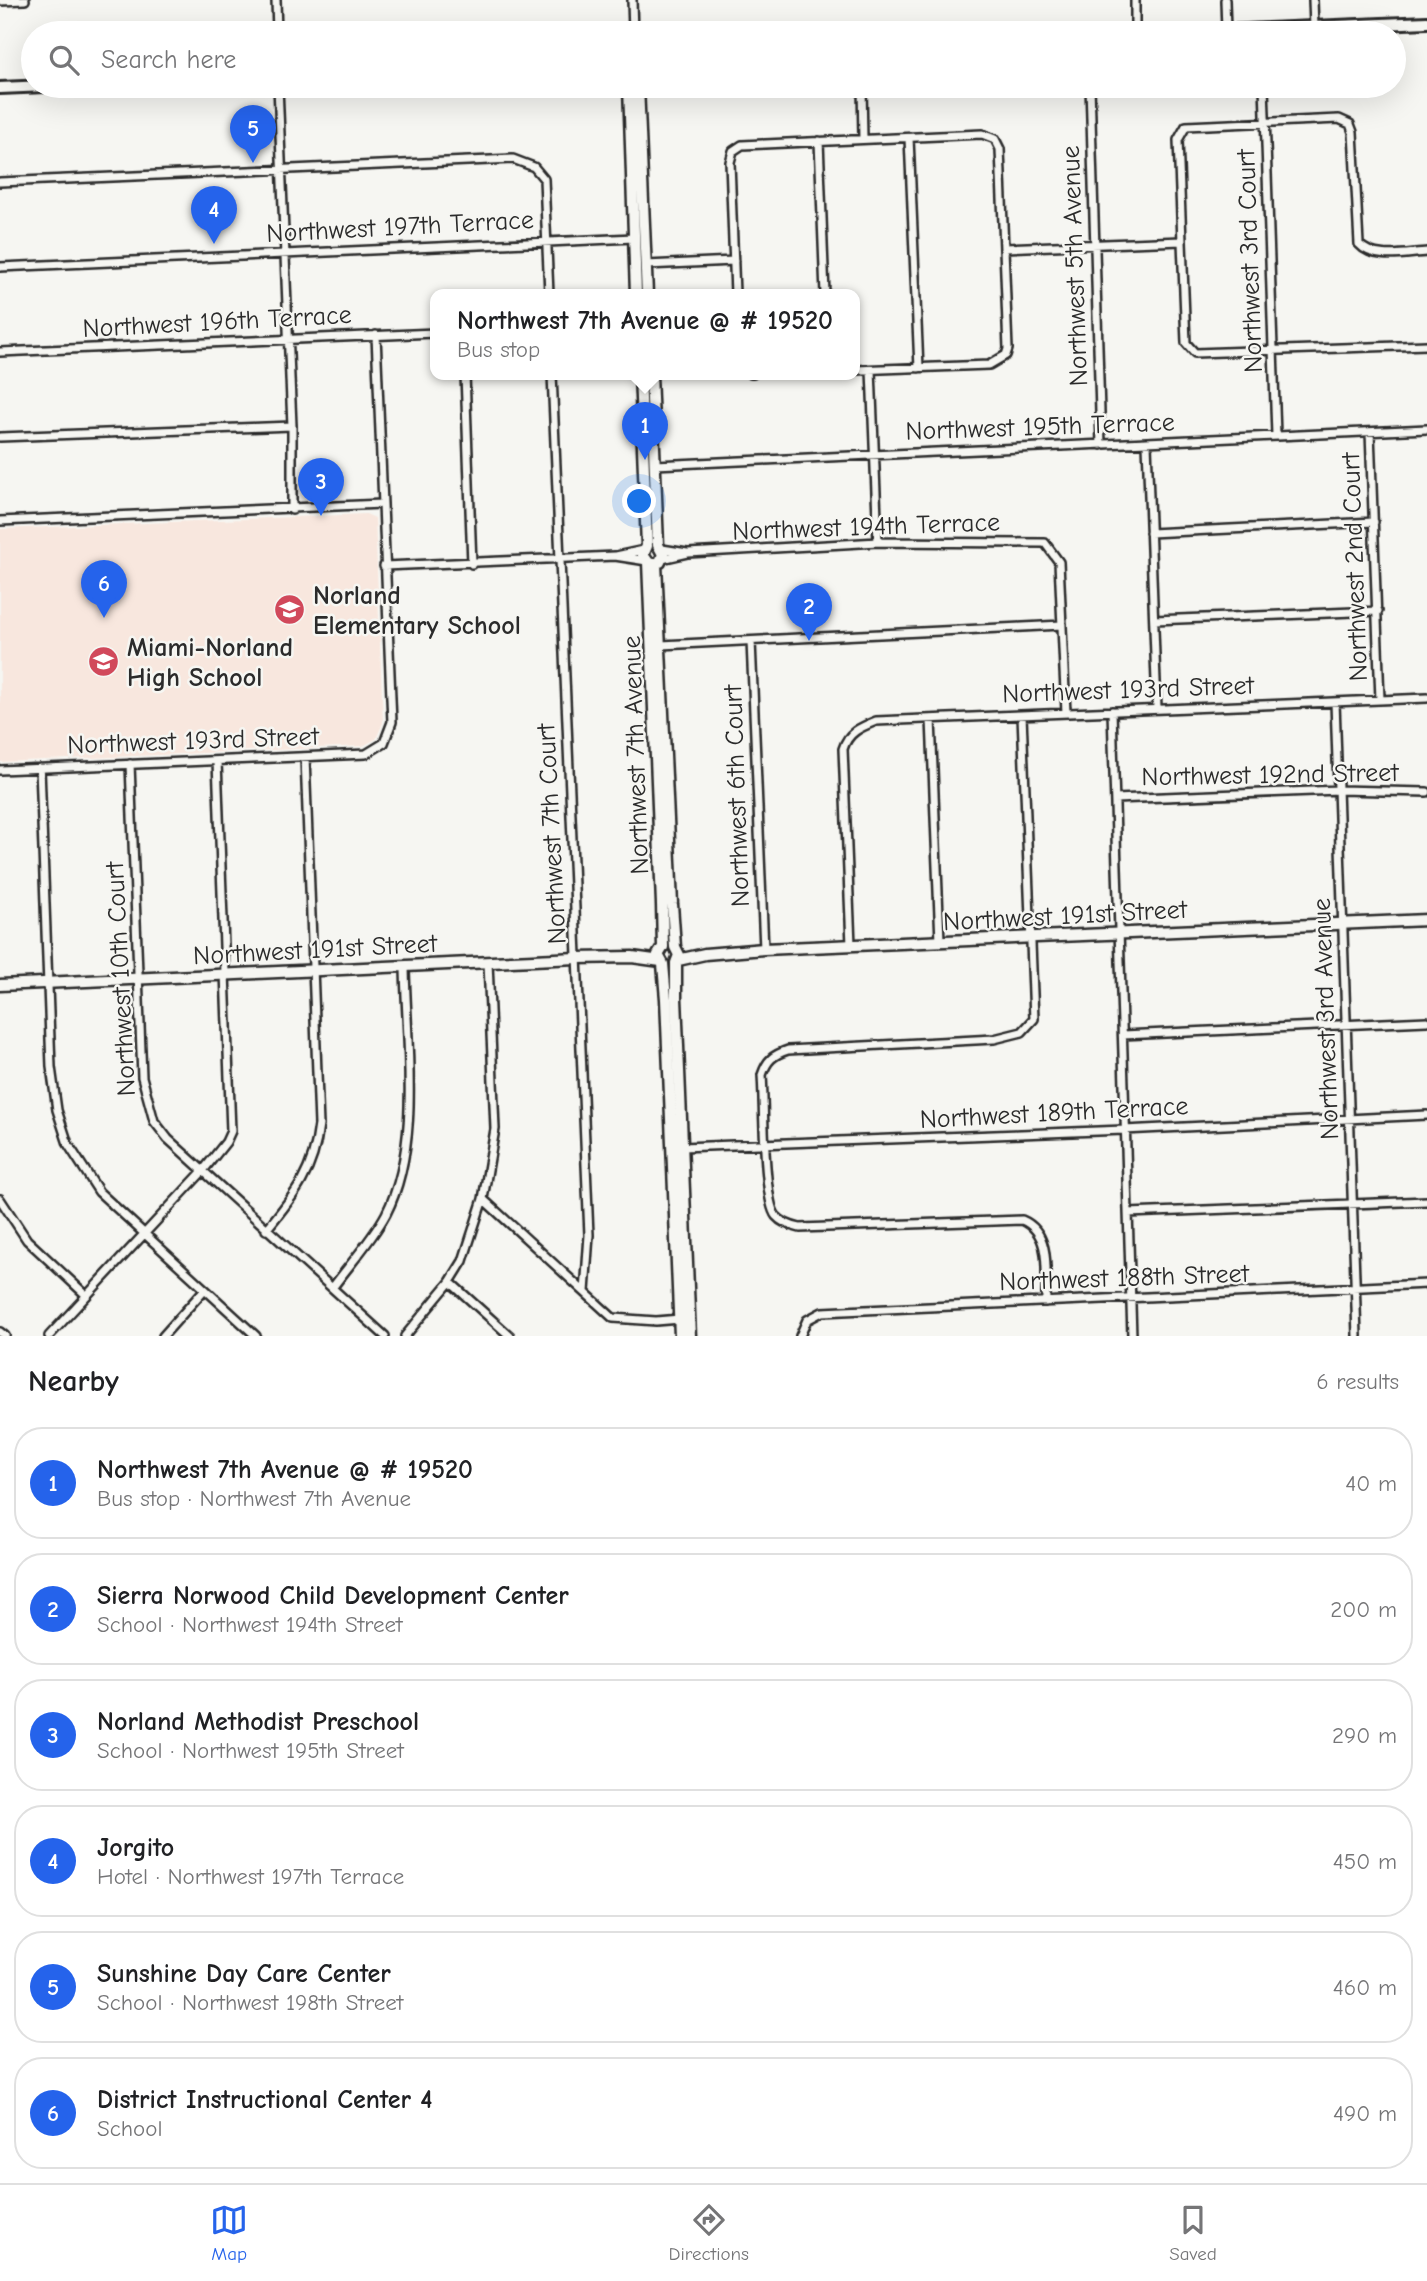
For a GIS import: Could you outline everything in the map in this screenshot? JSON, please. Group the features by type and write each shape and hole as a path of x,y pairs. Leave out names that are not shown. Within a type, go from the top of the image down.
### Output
{"main road":[{"path":"1406,23 1427,22"},
{"path":"0,88 21,87"}],"street":[{"path":"0,1 25,0"},
{"path":"276,0 277,21"},
{"path":"632,0 633,21"},
{"path":"1135,0 1135,21"},
{"path":"1225,0 1226,21"},
{"path":"1314,0 1314,21"},
{"path":"278,98 292,426 292,510"},
{"path":"629,98 636,289"},
{"path":"639,98 647,289"},
{"path":"862,98 863,139"},
{"name":"Northwest 5th Avenue","path":"1090,98 1101,445"},
{"name":"Northwest 3rd Court","path":"1264,98 1276,435"},
{"path":"1427,252 1366,251 1359,244 1353,132 1350,124 1339,119 1186,126 1178,140 1186,344 1195,353 1427,345"},
{"path":"735,289 730,162 733,151 742,145 982,134 995,139 1000,149 1008,349 1000,361 989,365 860,370"},
{"path":"909,138 919,368"},
{"path":"819,141 825,289"},
{"path":"0,182 513,159 534,167 544,179 549,289"},
{"name":"Northwest 197th Terrace","path":"0,267 634,238"},
{"path":"1004,248 1182,241"},
{"path":"646,265 734,261"},
{"name":"Northwest 196th Terrace","path":"0,352 430,332"},
{"path":"376,335 385,567"},
{"path":"871,370 878,542"},
{"path":"465,380 472,564"},
{"name":"Northwest 7th Court","path":"552,380 589,1235 585,1292"},
{"name":"Northwest 7th Avenue","path":"640,380 661,645 677,955 690,1336"},
{"name":"Northwest 7th Avenue","path":"651,380 655,465 653,554 661,956 680,1336"},
{"path":"0,437 292,426"},
{"name":"Northwest 195th Terrace","path":"655,465 1427,429"},
{"name":"Northwest 2nd Court","path":"1370,432 1380,700"},
{"path":"1147,443 1157,708"},
{"path":"0,521 382,504"},
{"path":"1150,533 1374,522"},
{"name":"Northwest 194th Terrace","path":"385,567 878,542 1045,543 1059,562 1062,625"},
{"name":"Northwest 193rd Street","path":"0,770 366,754 384,743 392,722 385,567"},
{"path":"1154,620 1378,611"},
{"path":"661,645 1062,625 1066,713"},
{"name":"Northwest 6th Court","path":"751,641 764,949"},
{"name":"Northwest 193rd Street","path":"850,945 843,749 846,741 858,728 876,721 1427,698"},
{"name":"Northwest 3rd Avenue","path":"1335,702 1357,1336"},
{"path":"1112,711 1132,1336"},
{"path":"1022,715 1034,1019 1022,1032 994,1039 788,1049 775,1054 762,1075 767,1192 774,1215 788,1226 800,1228 1022,1220 1037,1229 1045,1244 1046,1301"},
{"path":"932,719 940,942"},
{"path":"266,1230 309,1171 317,1149 319,1125 305,757"},
{"path":"49,1336 202,1172 226,1142 231,1130 228,974 217,761"},
{"name":"Northwest 10th Court","path":"130,764 142,1077 154,1121 168,1139 202,1172 385,1336"},
{"path":"40,768 51,1067 57,1110 68,1144 99,1192 256,1336"},
{"name":"Northwest 192nd Street","path":"1115,799 1339,790 1427,792"},
{"name":"Northwest 191st Street","path":"677,955 1427,920"},
{"path":"661,956 677,955"},
{"path":"661,956 677,955"},
{"name":"Northwest 191st Street","path":"0,985 661,956"},
{"path":"405,1336 450,1282 463,1261 483,1199 495,1129 488,962"},
{"path":"333,1287 386,1214 404,1162 408,1121 405,966"},
{"path":"1123,1035 1427,1021"},
{"name":"Northwest 189th Terrace","path":"682,1147 1427,1115"},
{"path":"0,1199 27,1240 86,1295"},
{"path":"483,1199 613,1318 656,1321 680,1319"},
{"path":"1128,1213 1427,1201"},
{"path":"450,1282 510,1336"},
{"name":"Northwest 188th Street","path":"800,1336 807,1320 822,1312 1046,1301 1130,1300 1427,1284"},
{"path":"163,1336 204,1290"},
{"path":"0,1332 5,1336"}],"shaded area":[{"path":"366,514 375,518 383,723 376,739 363,746 0,762 0,529"}],"place":[{"name":"Sunshine Day Care Center","path":"253,163"},
{"name":"Jorgito","path":"214,244"},
{"name":"Northwest 7th Avenue @ # 19520","path":"645,460"},
{"name":"Norland Methodist Preschool","path":"321,516"},
{"name":"Norland Elementary School","path":"290,610"},
{"name":"District Instructional Center 4","path":"104,618"},
{"name":"Sierra Norwood Child Development Center","path":"809,641"},
{"name":"Miami-Norland High School","path":"104,662"}]}
